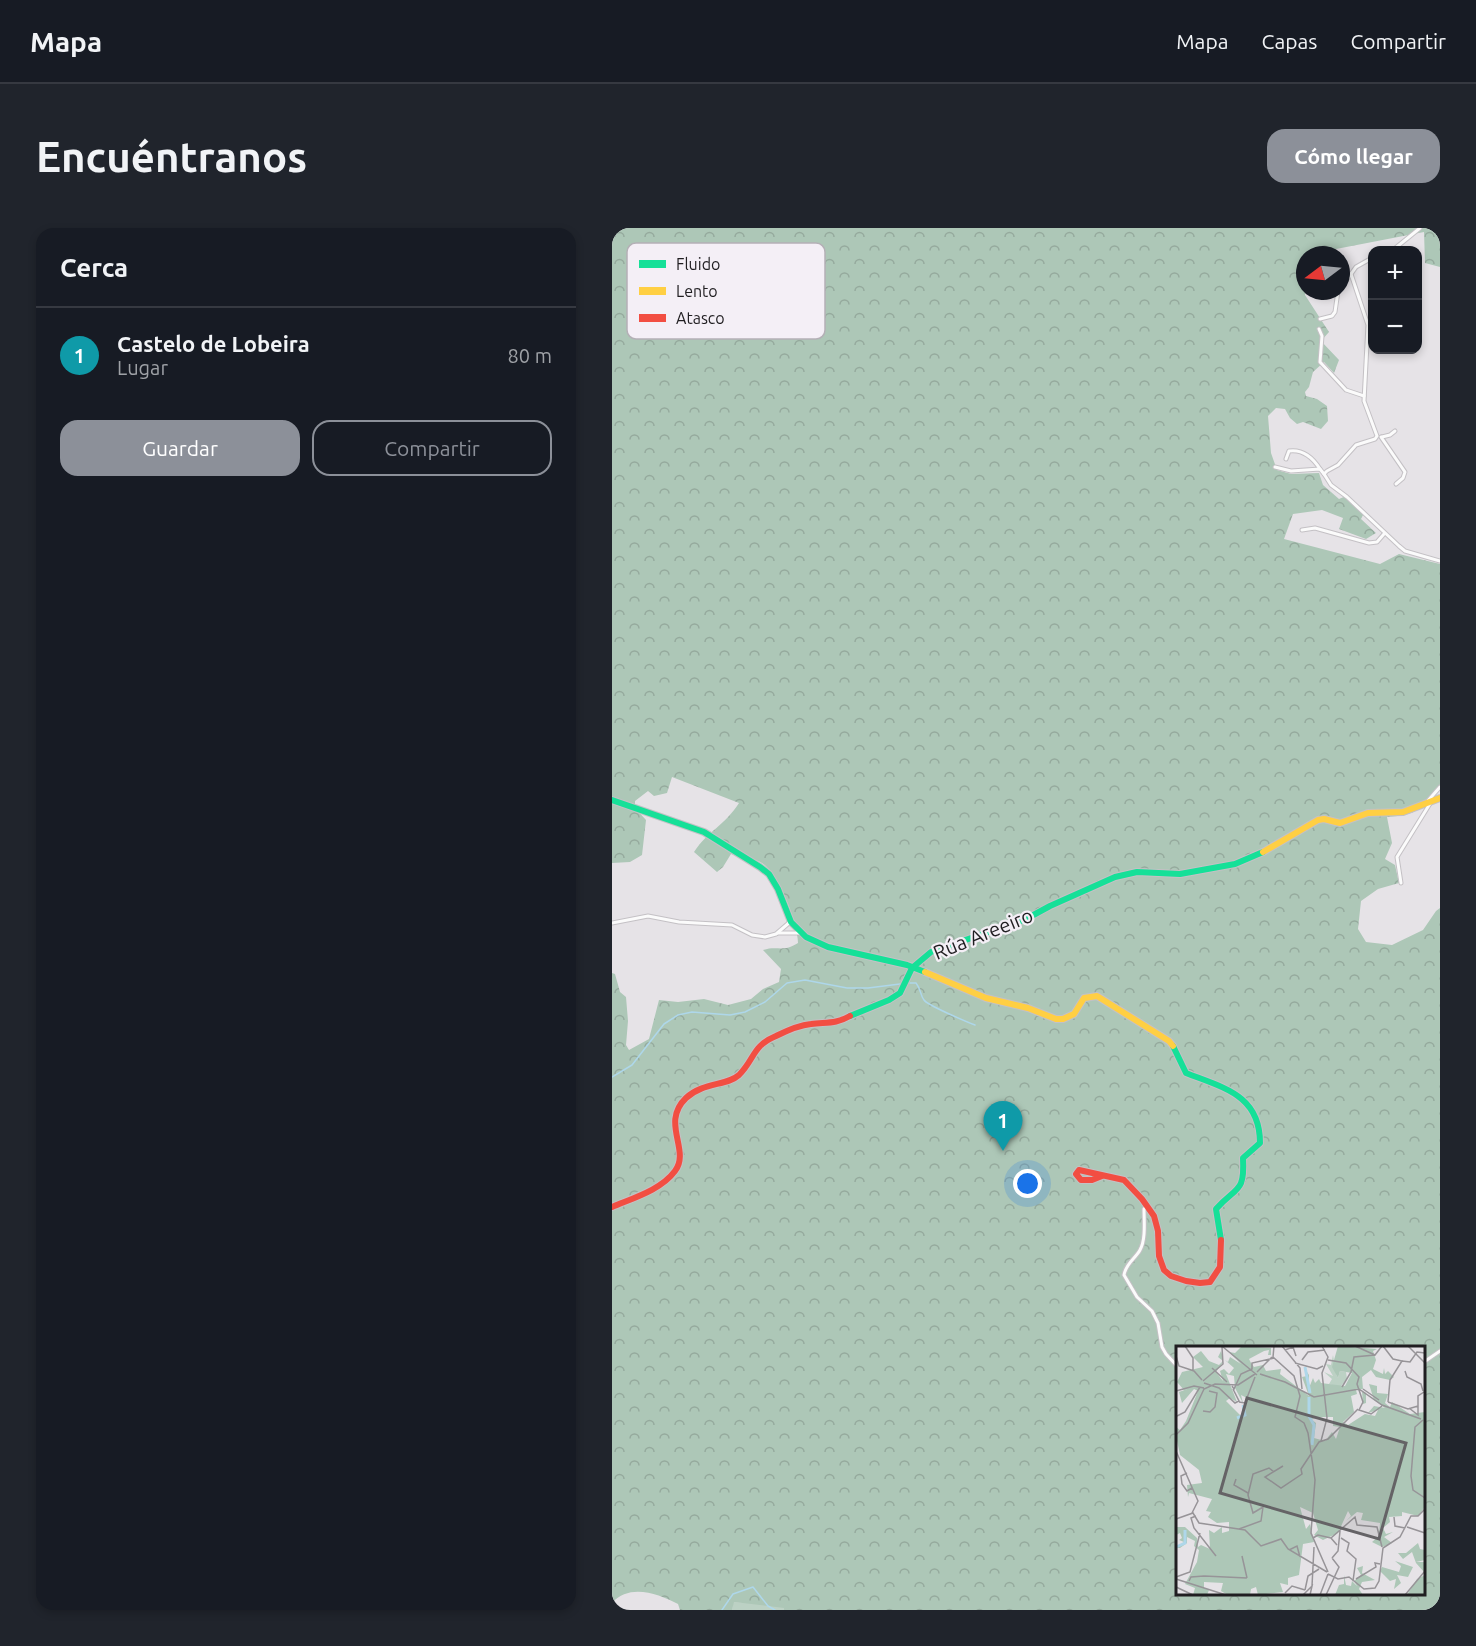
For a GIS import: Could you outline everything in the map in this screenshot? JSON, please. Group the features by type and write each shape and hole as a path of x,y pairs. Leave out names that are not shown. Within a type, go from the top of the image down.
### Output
{"street":[{"path":"1398,246 1420,228"},
{"path":"1368,260 1356,267 1351,274 1368,325 1364,401 1379,437 1405,472 1403,478 1396,484"},
{"path":"1320,319 1332,316 1337,300"},
{"path":"1319,329 1322,336 1320,362 1346,390 1364,396"},
{"path":"1324,474 1338,465 1356,445 1390,435 1395,431"},
{"path":"1286,459 1289,451 1301,451 1316,463 1331,485 1405,551 1440,561"},
{"path":"1275,467 1291,471 1320,469"},
{"path":"1302,530 1315,528 1369,543 1377,542 1384,534"},
{"path":"1426,803 1440,787"},
{"name":"Rúa Areeiro","path":"612,1207 655,1188 675,1171 681,1158 674,1127 676,1115 688,1095 699,1088 730,1080 739,1075 758,1046 775,1036 808,1024 839,1022 858,1011 896,997 904,987 912,968 931,952 1026,919 1115,877 1137,872 1180,874 1235,864 1268,850 1318,820 1324,819 1340,823 1368,813 1411,810 1436,799"},
{"name":"Rúa Areeiro","path":"1401,883 1397,857 1436,799"},
{"path":"612,800 704,832 760,867 769,874 778,889 791,922 801,933 828,947 895,962 986,998 1028,1008 1056,1018 1063,1019 1074,1014 1084,998 1097,996 1135,1022 1169,1041 1175,1048 1186,1073 1218,1084 1244,1099 1258,1121 1261,1138 1257,1147 1244,1158 1244,1177 1241,1187 1216,1209 1221,1230 1221,1264 1219,1273 1205,1284 1175,1278 1164,1271 1160,1261 1154,1215 1124,1180 1102,1176"},
{"path":"612,923 648,916 679,922 732,925 759,937 801,933"},
{"path":"776,934 791,922"},
{"path":"1147,1206 1144,1209 1142,1245 1136,1256 1127,1264 1124,1275 1137,1297 1156,1317 1162,1347 1176,1365"},
{"path":"1425,1361 1440,1351"}],"green space":[{"path":"612,228 1440,228 1440,267 1425,263 1424,232 1350,246 1296,246 1296,300 1308,300 1329,332 1321,341 1339,360 1334,373 1324,362 1313,372 1309,387 1305,392 1306,396 1317,399 1327,406 1328,421 1321,429 1303,422 1297,424 1285,409 1276,408 1268,416 1271,453 1277,470 1291,474 1319,473 1323,485 1339,499 1346,496 1364,513 1361,519 1376,533 1366,539 1339,529 1343,518 1322,510 1293,514 1284,539 1380,564 1399,554 1440,564 1440,786 1418,809 1406,815 1387,817 1392,843 1385,859 1395,865 1399,883 1378,889 1361,901 1358,929 1366,942 1392,945 1423,930 1440,908 1440,1610 784,1610 784,1608 734,1602 732,1610 680,1610 678,1604 644,1592 627,1593 612,1603 612,973 615,974 620,992 626,997 628,1021 626,1045 629,1050 649,1039 659,1000 678,1002 704,999 728,1005 751,999 763,989 779,982 781,969 763,950 788,948 798,943 795,924 781,888 775,877 762,863 731,854 717,872 694,852 739,803 672,777 667,793 654,796 648,791 635,801 635,808 646,820 642,855 630,862 612,863"},
{"path":"733,1602 781,1604 786,1610 732,1610"}],"waterway":[{"path":"612,1077 632,1065 664,1024 678,1015 692,1012 730,1015 745,1012 765,1002 787,983 805,980 847,988 900,984"},
{"path":"910,983 916,983 927,1002 975,1025"},
{"path":"722,1610 733,1594 753,1587 768,1606 775,1610"}],"traffic: fast":[{"path":"612,800 704,832 760,867 769,874 778,889 791,922 806,937 828,947 907,965 925,972"},
{"path":"850,1016 900,993 912,968 931,952 1026,919 1115,877 1137,872 1180,874 1235,864 1263,852"},
{"path":"1173,1046 1186,1073 1226,1089 1237,1096 1254,1114 1258,1127 1260,1143 1243,1158 1241,1184 1216,1209 1221,1240"}],"traffic: slow":[{"path":"1263,852 1318,820 1324,819 1340,823 1368,813 1403,812 1440,798"},
{"path":"925,972 986,998 1028,1008 1056,1019 1063,1019 1074,1014 1084,998 1097,996 1169,1041 1173,1046"}],"traffic: jam":[{"path":"612,1207 654,1188 675,1171 680,1154 675,1127 676,1117 679,1107 686,1098 700,1089 728,1081 739,1075 762,1044 768,1040 798,1027 836,1022 850,1016"},
{"path":"1102,1176 1092,1180 1081,1180 1076,1174 1079,1170 1124,1180 1142,1199 1154,1216 1158,1231 1159,1256 1164,1270 1171,1276 1186,1281 1210,1282 1220,1267 1221,1240"}],"place":[{"name":"Castelo de Lobeira","path":"1003,1151"}]}
